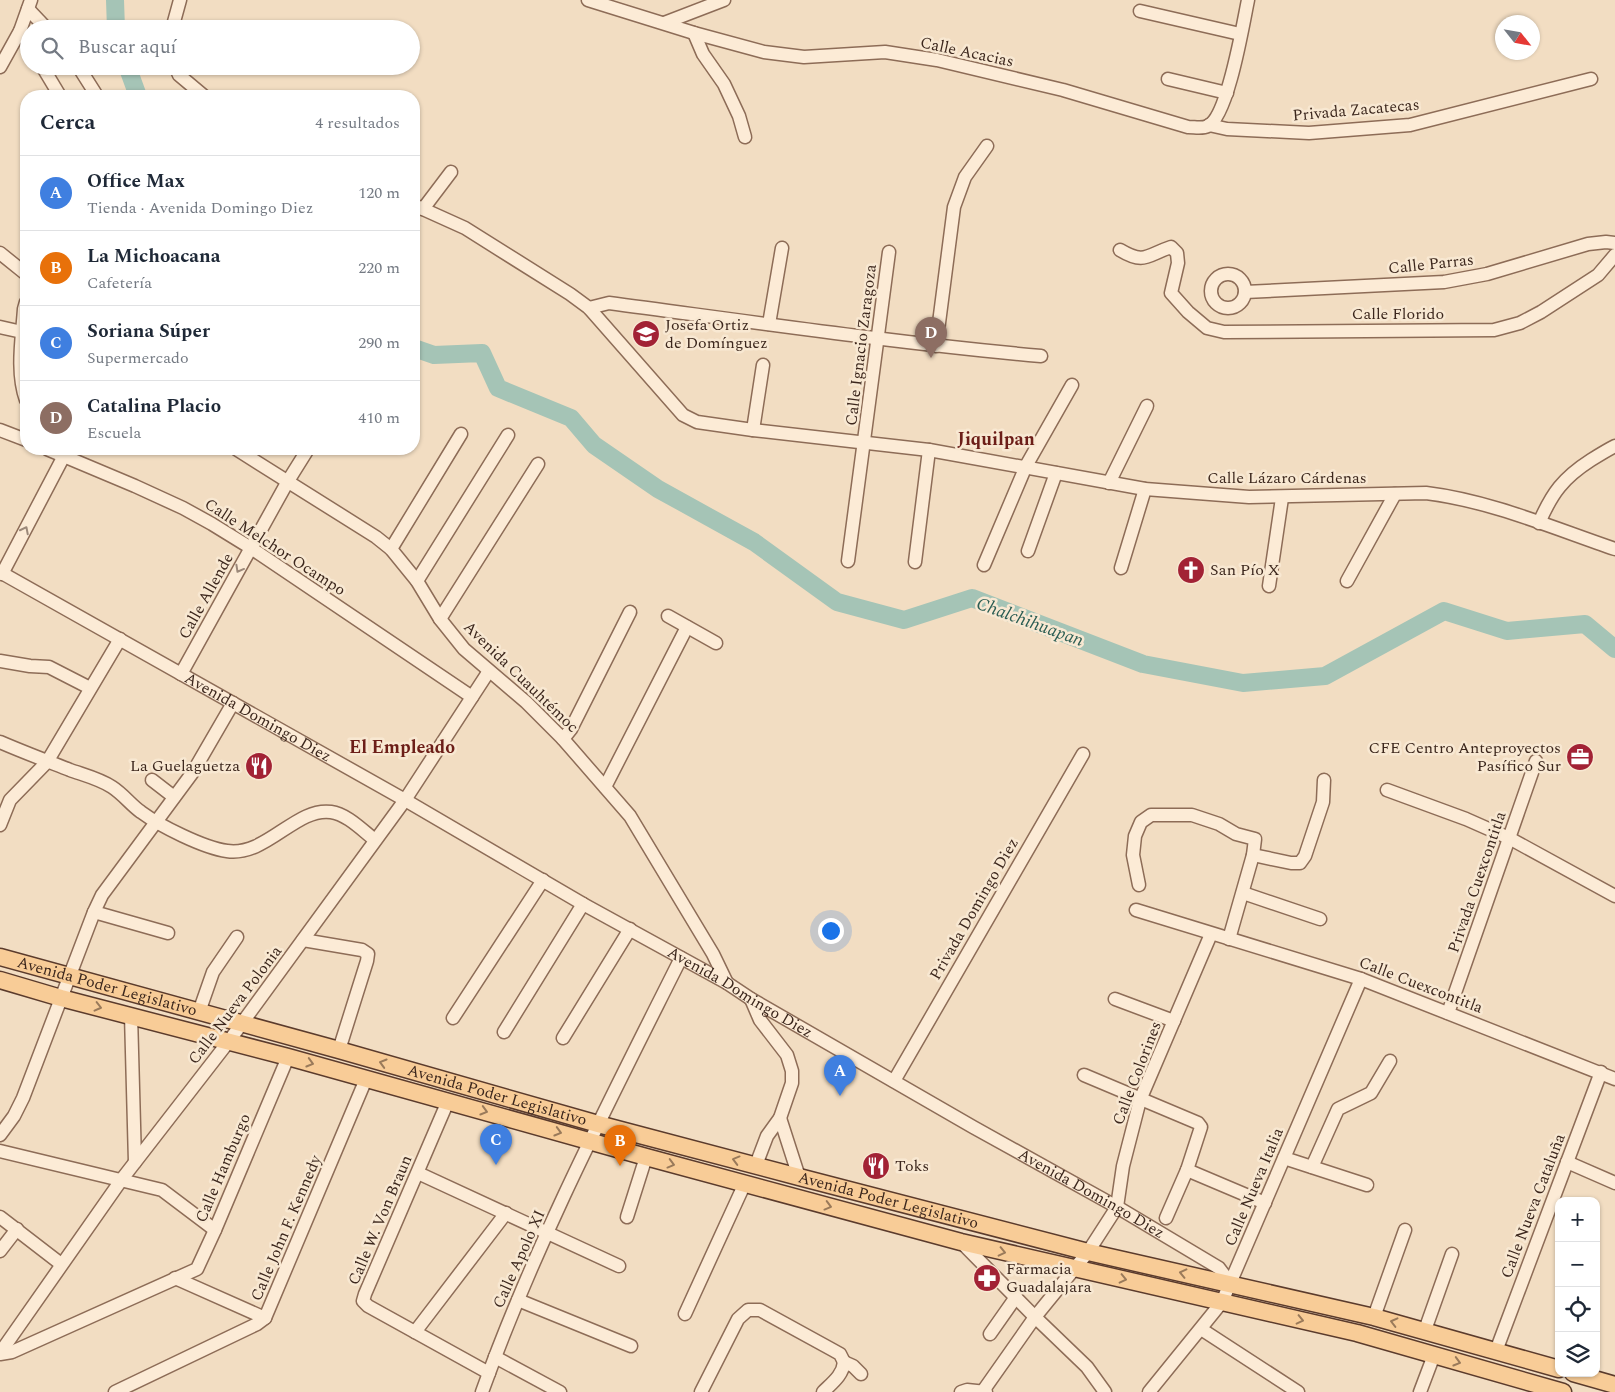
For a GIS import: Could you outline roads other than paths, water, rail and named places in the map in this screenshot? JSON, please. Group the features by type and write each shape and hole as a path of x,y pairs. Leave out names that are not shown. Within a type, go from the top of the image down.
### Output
{"main road":[{"name":"Avenida Poder Legislativo","path":"0,957 339,1050 598,1124 799,1178 1088,1252 1231,1284"},
{"name":"Avenida Poder Legislativo","path":"0,980 961,1242 1222,1302"},
{"path":"1231,1284 1374,1317 1555,1368"},
{"path":"1222,1302 1357,1333 1563,1392"},
{"path":"1585,1381 1615,1385"}],"street":[{"path":"174,20 180,0"},
{"name":"Calle Acacias","path":"588,0 694,33 764,52 804,57 885,52 937,60 1063,90 1188,127 1202,128 1209,125"},
{"path":"664,23 724,0"},
{"path":"1209,125 1220,109 1227,93 1248,0"},
{"path":"30,5 41,20"},
{"path":"24,20 30,5"},
{"path":"1140,11 1240,34"},
{"path":"0,67 20,31"},
{"path":"694,33 703,54 724,84 739,116 745,137"},
{"path":"47,75 56,90"},
{"path":"84,75 93,90"},
{"path":"179,75 197,90"},
{"path":"1168,79 1227,93"},
{"name":"Privada Zacatecas","path":"1209,125 1228,129 1309,133 1410,125 1591,79"},
{"path":"936,346 954,207 965,177 988,146"},
{"path":"420,205 451,172"},
{"name":"Calle Lázaro Cárdenas","path":"420,208 465,228 590,308 683,415 697,422 929,450 1145,489 1249,498 1395,494 1426,494 1454,497 1615,549"},
{"name":"Calle Parras","path":"1245,292 1444,282 1487,274 1588,244 1615,243"},
{"path":"769,324 782,248"},
{"name":"Calle Florido","path":"1120,250 1131,256 1143,259 1171,248 1177,253 1178,263 1171,293 1188,312 1207,328 1224,332 1494,330 1520,324 1541,312 1598,275 1615,255"},
{"name":"Calle Ignacio Zaragoza","path":"848,561 889,252"},
{"path":"0,253 20,269"},
{"path":"590,308 609,303 936,346 1041,356"},
{"path":"0,327 20,332"},
{"path":"753,430 763,365"},
{"path":"984,564 1026,466 1072,385"},
{"path":"1109,483 1147,406"},
{"path":"0,430 20,438"},
{"path":"391,549 461,434"},
{"path":"417,581 508,434"},
{"path":"1539,523 1549,499 1559,485 1573,472 1615,446"},
{"path":"915,562 929,450"},
{"path":"1,573 61,455"},
{"name":"Calle Melchor Ocampo","path":"71,455 183,508 251,548 472,697"},
{"name":"Avenida Cuauhtémoc","path":"246,455 376,537 391,549 417,581 440,619 464,649 526,702 563,739 630,816 713,954 727,983"},
{"name":"Calle Allende","path":"181,674 288,480 304,455"},
{"path":"440,619 538,464"},
{"path":"1028,551 1056,473"},
{"path":"1121,568 1145,489"},
{"path":"1346,581 1395,494"},
{"path":"1269,586 1282,498"},
{"name":"Avenida Domingo Diez","path":"1,573 233,702 583,904 727,983 751,999 973,1127 1117,1207 1219,1268 1231,1284"},
{"path":"563,739 571,729 630,612"},
{"path":"668,616 716,643"},
{"path":"605,787 687,627"},
{"path":"0,825 10,800 47,762 120,639"},
{"path":"0,661 49,667 90,688"},
{"name":"Calle Nueva Polonia","path":"0,1353 122,1179 242,1024 405,800 489,671"},
{"path":"0,1135 14,1116 23,1098 102,895 193,772 233,702"},
{"path":"0,742 112,787 142,813 211,848 229,852 246,850 262,844 302,819 317,813 332,812 376,840"},
{"name":"Privada Domingo Diez","path":"894,1081 1083,754"},
{"name":"Privada Cuexcontitla","path":"1448,1013 1536,761"},
{"path":"152,780 174,797"},
{"path":"1253,855 1291,864 1300,863 1305,856 1323,802 1324,780"},
{"path":"1388,790 1466,818 1509,838 1615,896"},
{"path":"1139,885 1134,855 1135,836 1141,822 1151,815 1192,815 1219,824 1236,834 1255,839 1253,855 1229,939"},
{"path":"452,1018 543,880"},
{"path":"1242,893 1320,919"},
{"path":"504,1032 583,904"},
{"name":"Calle Cuexcontitla","path":"1136,910 1361,979 1615,1078"},
{"path":"94,912 168,933"},
{"path":"563,1038 630,929"},
{"name":"Calle Colorines","path":"985,1391 1035,1317 1088,1252 1117,1207 1123,1166 1140,1100 1211,934"},
{"path":"199,1012 213,972 236,937"},
{"path":"303,940 362,950 368,954 368,961 339,1050"},
{"name":"Calle Apolo XI","path":"482,1392 518,1300 548,1232 598,1124 681,958"},
{"name":"Calle Nueva Italia","path":"1149,1392 1222,1302 1361,979"},
{"path":"751,999 760,1020 787,1055 792,1071 792,1082 780,1118 767,1136 756,1165"},
{"path":"1115,999 1174,1021"},
{"path":"131,1015 135,1162"},
{"name":"Calle Hamburgo","path":"0,1353 12,1352 197,1269 288,1057"},
{"path":"1312,1167 1338,1109 1371,1093 1390,1061"},
{"name":"Calle Nueva Cataluña","path":"1496,1351 1601,1072"},
{"path":"1084,1075 1198,1123 1201,1127 1187,1170 1166,1218"},
{"name":"Calle John F. Kennedy","path":"115,1392 257,1324 265,1318 366,1079"},
{"name":"Calle W. Von Braun","path":"448,1101 363,1301 368,1306 489,1373"},
{"path":"780,1118 799,1178"},
{"path":"0,1151 162,1190 215,1230"},
{"path":"626,1216 646,1157"},
{"path":"1284,1158 1367,1185"},
{"path":"1567,1162 1615,1183"},
{"path":"1187,1170 1265,1203"},
{"path":"418,1172 619,1266"},
{"path":"685,1314 745,1183"},
{"path":"415,1332 506,1213"},
{"path":"0,1217 62,1264"},
{"path":"0,1251 17,1229"},
{"path":"1374,1317 1405,1230"},
{"path":"961,1242 1087,1367 1105,1392"},
{"path":"1424,1330 1452,1254"},
{"path":"175,1278 265,1318"},
{"path":"990,1334 1016,1297"},
{"path":"518,1300 631,1346"},
{"path":"702,1392 738,1319 748,1310 760,1310 840,1354 844,1362 844,1369 836,1380 823,1392"},
{"path":"1201,1329 1298,1392"},
{"path":"1420,1392 1434,1355"},
{"path":"495,1357 560,1392"},
{"path":"844,1362 853,1366 861,1374"},
{"path":"961,1392 968,1390 985,1391"}],"waterway":[{"name":"Chalchihuapan","path":"115,0 116,20"},
{"name":"Chalchihuapan","path":"130,75 136,90"},
{"name":"Chalchihuapan","path":"420,350 434,355 482,353 498,388 571,418 594,445 658,489 754,542 837,602 904,620 972,598 1143,664 1243,683 1325,676 1444,611 1507,631 1585,624 1615,649"}],"place":[{"name":"Josefa Ortiz de Domínguez","path":"646,334"},
{"name":"Catalina Placio","path":"931,358"},
{"name":"San Pío X","path":"1191,570"},
{"name":"CFE Centro Anteproyectos Pasífico Sur","path":"1580,757"},
{"name":"La Guelaguetza","path":"259,766"},
{"name":"Office Max","path":"840,1096"},
{"name":"Soriana Súper","path":"496,1165"},
{"name":"La Michoacana","path":"620,1166"},
{"name":"Toks","path":"876,1166"},
{"name":"Farmacia Guadalajara","path":"987,1278"}],"district":[{"name":"Jiquilpan","path":"996,439"},
{"name":"El Empleado","path":"402,747"}]}
